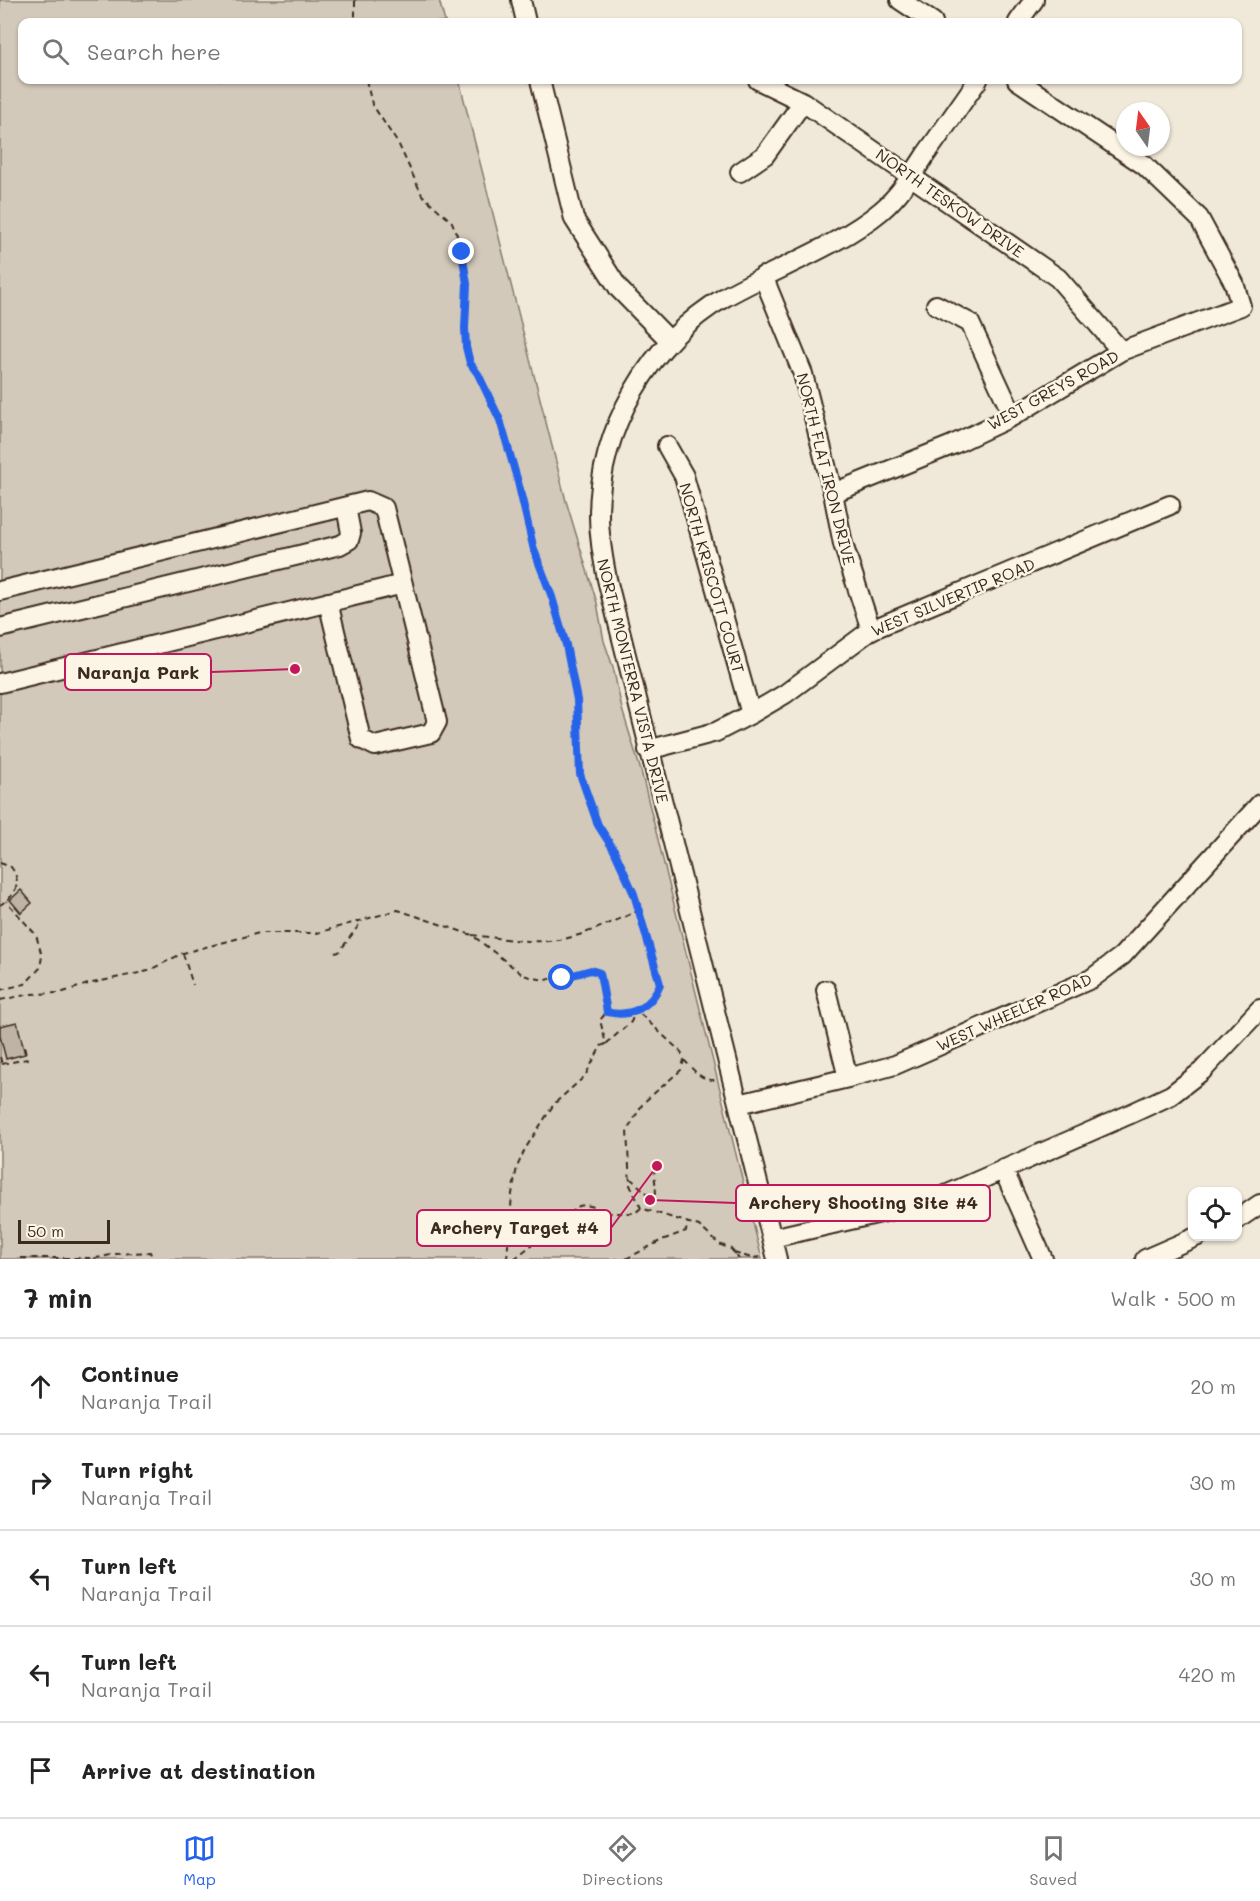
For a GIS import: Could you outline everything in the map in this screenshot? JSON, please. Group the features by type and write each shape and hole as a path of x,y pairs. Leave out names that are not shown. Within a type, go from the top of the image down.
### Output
{"street":[{"path":"521,0 525,18"},
{"path":"900,0 927,18"},
{"path":"1021,18 1034,0"},
{"path":"541,84 574,219 619,289 670,341"},
{"name":"NORTH TESKOW DRIVE","path":"766,84 803,102 1058,278 1121,351"},
{"name":"NORTH MONTERRA VISTA DRIVE","path":"770,1258 772,1238 607,579 600,544 599,515 602,479 617,422 650,365 670,341 698,315 723,298 862,225 883,210 912,176 975,84"},
{"name":"WEST GREYS ROAD","path":"833,493 952,445 1013,416 1121,351 1241,306 1234,283 1199,218 1144,165 1023,84"},
{"path":"740,172 765,155 803,102"},
{"name":"NORTH FLAT IRON DRIVE","path":"763,276 803,374 833,493 843,544 871,630"},
{"path":"936,305 970,323 1013,416"},
{"name":"NORTH KRISCOTT COURT","path":"667,446 684,476 750,714"},
{"path":"0,591 368,501 384,508 437,722 431,733 375,746 362,739 328,602"},
{"name":"WEST SILVERTIP ROAD","path":"648,750 716,732 750,714 785,694 871,630 1170,505"},
{"path":"0,628 340,545 349,540 351,533 346,507"},
{"path":"0,682 403,584"},
{"name":"WEST WHEELER ROAD","path":"739,1104 895,1065 1091,979 1122,956 1260,804"},
{"path":"826,990 848,1078"},
{"path":"772,1238 907,1208 941,1197 1171,1095 1202,1071 1260,1009"},
{"path":"1003,1169 1043,1259"},
{"path":"1242,1215 1260,1204"},
{"path":"1145,1259 1188,1240"}],"path":[{"path":"355,0 355,18"},
{"path":"367,84 372,104 399,145 422,195 452,222 458,235 467,284 466,347 470,363 478,374 500,420 534,550 552,597 566,645 577,700 580,774 598,825 614,850 639,910 660,984 646,1006 636,1011 616,1015 607,1012"},
{"path":"0,862 11,867 17,877 17,889 0,905"},
{"path":"0,990 25,984 40,968 42,956 36,935 6,901"},
{"path":"0,1000 32,994 60,993 88,984 148,971 183,953 259,933 317,933 398,910 472,935 538,941 563,939 639,910"},
{"path":"335,953 339,952 363,920"},
{"path":"472,935 523,975 545,980 591,970 600,973 607,1012"},
{"path":"183,953 193,985"},
{"path":"507,1259 512,1194 517,1167 525,1149 554,1104 585,1076 601,1046 631,1022 636,1011"},
{"path":"636,1011 681,1052 684,1060 701,1077 708,1080 719,1080"},
{"path":"606,1044 600,1020 607,1012"},
{"path":"0,1057 1,1065 27,1059 24,1045"},
{"path":"684,1060 681,1070 643,1103 627,1131 633,1192 641,1208 699,1226 718,1244 731,1249 739,1259"},
{"path":"630,1178 648,1194 653,1195 656,1192 654,1169"},
{"path":"518,1222 548,1214 571,1213 579,1206 585,1205 595,1207 605,1213"},
{"path":"514,1259 554,1231 571,1231 605,1213 635,1213 641,1208"},
{"path":"511,1215 528,1232 533,1244"},
{"path":"626,1259 662,1240 686,1232 688,1222"},
{"path":"21,1258 96,1258 150,1252 153,1259"},
{"path":"734,1253 752,1258 770,1258"}],"shaded area":[{"path":"0,0 439,0 444,18 18,18 18,84 460,84 566,501 597,603 604,641 641,771 762,1259 0,1259"}],"building":[{"path":"21,890 32,903 21,913 10,900"},
{"path":"17,1022 25,1054 6,1059 0,1026"}],"place":[{"name":"Naranja Park","path":"295,669"},
{"name":"Archery Target #4","path":"657,1166"},
{"name":"Archery Shooting Site #4","path":"650,1200"}],"route":[{"path":"462,252 467,284 466,347 470,363 478,374 500,420 534,550 552,597 566,645 577,700 580,774 598,825 614,850 634,894 660,984 646,1006 630,1013 616,1015 607,1012 600,973 591,970 562,978"}]}
